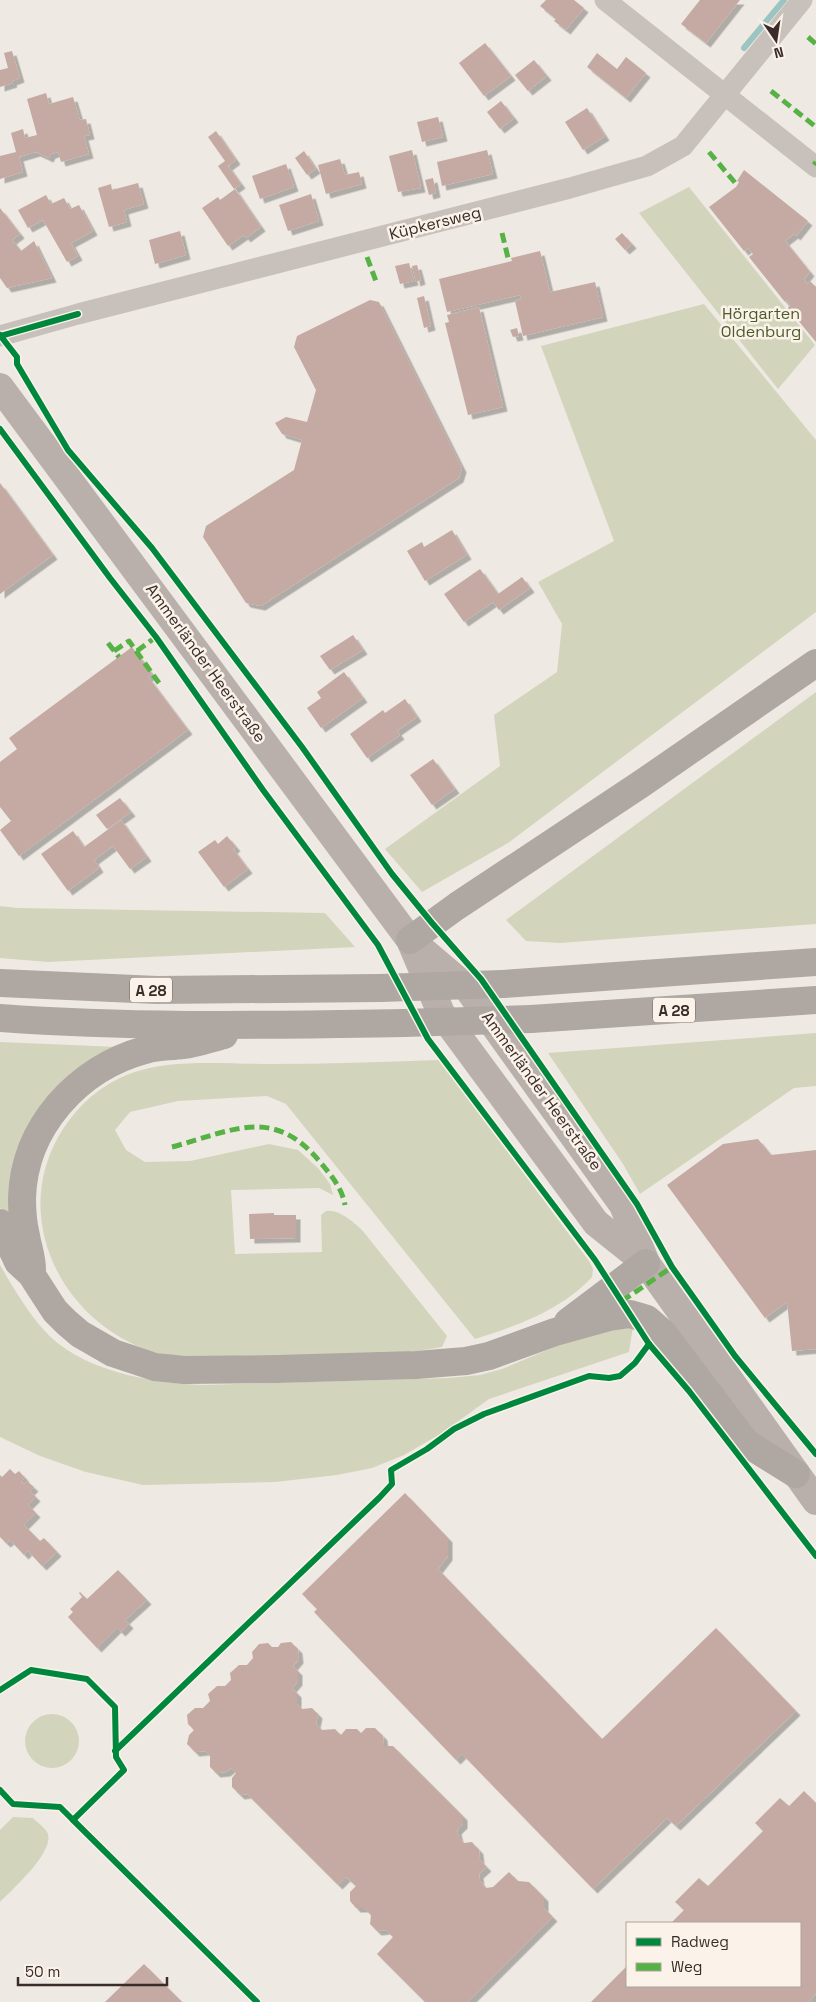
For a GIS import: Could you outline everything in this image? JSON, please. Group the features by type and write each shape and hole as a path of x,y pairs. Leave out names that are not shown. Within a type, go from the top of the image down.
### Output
{"highway":[{"path":"410,940 457,906 641,784 816,663"},
{"name":"A 28","path":"0,983 157,990 380,988 503,984 816,962"},
{"name":"A 28","path":"0,1018 154,1025 257,1026 404,1023 531,1019 816,1000"},
{"path":"31,1274 32,1259 22,1211 23,1184 34,1146 57,1106 79,1084 127,1056 146,1049 185,1045 257,1026"},
{"path":"0,1224 18,1262 31,1274 55,1311 80,1334 97,1346 126,1359 154,1367 205,1370 416,1365 456,1362 489,1356 555,1332 609,1317 630,1314 646,1319 663,1333 746,1443 796,1474"},
{"path":"555,1332 646,1263"}],"street":[{"path":"605,0 816,167"},
{"name":"Küpkersweg","path":"0,336 570,188 647,166 682,146 802,0"},
{"name":"Ammerländer Heerstraße","path":"0,386 410,940 468,989 623,1205 646,1263 816,1501"},
{"name":"Ammerländer Heerstraße","path":"410,940 441,1013 596,1223 646,1263"}],"green space":[{"name":"Hörgarten Oldenburg","path":"689,187 815,345 778,389 639,213"},
{"path":"704,304 816,440 816,612 508,843 422,892 385,849 500,766 494,715 557,672 562,624 538,582 614,541 541,346"},
{"path":"816,692 816,924 560,943 526,941 506,920"},
{"path":"0,906 18,908 325,913 355,947 48,962 0,958"},
{"path":"816,1033 816,1086 794,1088 640,1194 623,1164 548,1053"},
{"path":"0,1042 118,1047 77,1077 10,1227 0,1207"},
{"path":"439,1060 589,1261 593,1269 592,1277 580,1289 553,1308 538,1316 475,1339 286,1104 267,1096 178,1101 130,1112 115,1130 126,1150 145,1162 190,1161 269,1144 298,1150 318,1168 330,1184 333,1195 319,1188 231,1190 235,1254 322,1252 321,1215 326,1211 336,1212 362,1230 447,1336 442,1347 397,1353 350,1355 184,1357 169,1355 142,1348 112,1332 86,1311 65,1285 50,1256 42,1225 41,1193 48,1161 63,1129 76,1111 109,1084 119,1078 145,1069 180,1064 312,1064"},
{"path":"0,1265 37,1322 58,1343 76,1355 96,1365 117,1372 183,1384 448,1378 480,1375 502,1369 595,1330 633,1326 629,1352 489,1399 442,1433 404,1455 372,1468 337,1475 275,1482 143,1485 86,1472 40,1456 0,1437"},
{"path":"47,1714 57,1714 67,1718 75,1726 79,1741 75,1756 67,1764 57,1768 47,1768 37,1764 29,1756 25,1746 25,1736 29,1726 37,1718"},
{"path":"13,1817 33,1818 46,1830 48,1840 46,1849 40,1859 0,1902 0,1830"}],"building":[{"path":"546,0 574,0 584,8 566,30 554,21 556,19 540,6"},
{"path":"700,0 740,0 706,43 681,24"},
{"path":"485,43 511,76 484,96 459,63"},
{"path":"12,51 20,78 12,81 13,83 0,87 0,70 8,68 4,53"},
{"path":"597,53 617,69 626,57 646,73 626,98 587,67"},
{"path":"534,60 547,76 528,91 515,75"},
{"path":"46,93 49,104 73,97 80,120 86,119 90,135 84,136 89,154 61,162 58,152 51,154 49,158 36,152 19,157 23,172 0,179 0,156 16,152 11,133 23,129 25,138 37,135 27,99"},
{"path":"501,101 514,118 500,129 487,112"},
{"path":"587,108 605,136 583,150 565,122"},
{"path":"438,117 443,137 422,142 417,122"},
{"path":"216,131 236,160 228,166 241,184 234,189 218,166 225,161 208,137"},
{"path":"412,150 421,188 398,192 389,156"},
{"path":"487,150 493,174 442,186 437,162"},
{"path":"304,151 316,169 307,175 295,158"},
{"path":"340,159 345,175 359,172 362,184 326,194 318,165"},
{"path":"286,164 294,187 260,199 252,176"},
{"path":"744,170 808,221 796,236 794,234 785,241 810,272 804,279 807,284 810,281 816,287 816,342 788,308 790,305 787,300 785,302 749,257 753,254 748,248 744,251 709,207 736,187 739,182 737,181"},
{"path":"433,178 436,193 429,195 425,180"},
{"path":"138,183 144,204 124,210 127,222 109,227 98,188 111,184 112,190"},
{"path":"235,189 261,227 246,238 244,235 228,246 202,208 218,197 220,200"},
{"path":"311,194 319,221 288,231 279,205"},
{"path":"46,195 51,204 64,198 70,209 79,205 93,231 71,243 78,256 67,262 43,220 28,228 18,210"},
{"path":"0,208 20,234 12,240 21,251 34,241 52,278 7,288 0,278"},
{"path":"180,231 186,255 155,264 149,240"},
{"path":"622,233 632,244 625,250 615,239"},
{"path":"540,251 550,292 595,282 603,317 523,336 515,301 521,299 520,295 447,312 439,279 512,261 511,258"},
{"path":"409,263 414,281 400,284 395,266"},
{"path":"417,265 421,280 416,282 412,266"},
{"path":"424,296 431,326 424,328 417,298"},
{"path":"370,300 379,302 462,468 459,478 261,606 246,603 203,537 206,526 294,470 302,440 282,434 275,423 286,417 307,422 316,390 294,347 297,336"},
{"path":"479,307 503,407 468,415 445,323 449,322 447,315"},
{"path":"517,328 519,336 513,337 510,330"},
{"path":"0,483 53,555 0,594"},
{"path":"452,530 467,555 425,581 407,551 422,542 424,547"},
{"path":"480,569 498,594 522,577 530,588 499,610 493,602 464,622 444,594"},
{"path":"353,635 363,650 330,670 320,656"},
{"path":"132,647 152,674 148,677 188,730 19,856 0,830 11,821 0,807 0,762 17,749 9,738"},
{"path":"344,672 363,698 321,728 307,708 321,698 317,692"},
{"path":"405,699 417,717 397,731 400,735 367,758 350,734 383,710 385,713"},
{"path":"433,759 455,789 432,805 410,775"},
{"path":"120,798 131,812 107,829 96,815"},
{"path":"121,820 147,857 130,869 113,846 94,860 99,868 68,891 41,854 73,831 84,847"},
{"path":"227,836 236,847 233,849 248,869 224,887 198,852 215,840 218,844"},
{"path":"758,1139 771,1155 816,1150 816,1349 792,1351 787,1302 765,1318 667,1185 723,1144"},
{"path":"274,1213 274,1215 296,1215 296,1238 250,1239 249,1214"},
{"path":"10,1469 15,1474 19,1471 25,1478 21,1482 24,1484 27,1481 34,1487 30,1491 36,1497 28,1505 36,1513 24,1525 40,1541 44,1538 57,1552 42,1566 28,1551 24,1555 10,1540 6,1543 0,1537 0,1475 2,1477"},
{"path":"405,1493 448,1538 448,1556 438,1569 602,1739 716,1628 796,1711 676,1826 667,1818 593,1889 462,1754 456,1760 314,1612 317,1609 302,1594"},
{"path":"118,1570 147,1600 125,1620 129,1624 121,1632 117,1628 97,1648 68,1617 73,1612 70,1609 82,1597 80,1592 87,1599"},
{"path":"291,1642 298,1649 299,1659 293,1666 298,1671 298,1681 292,1688 297,1693 297,1704 302,1709 312,1708 318,1714 316,1724 322,1730 335,1729 341,1735 346,1729 357,1729 361,1733 366,1728 375,1728 383,1736 384,1746 393,1746 463,1816 463,1824 457,1830 459,1838 464,1843 472,1842 479,1850 480,1860 487,1867 479,1874 480,1881 486,1888 493,1887 509,1872 518,1881 529,1882 544,1897 544,1908 553,1917 468,2002 425,2002 377,1954 393,1937 386,1930 377,1931 370,1924 371,1915 364,1908 356,1908 350,1901 350,1892 356,1886 346,1877 338,1885 247,1794 240,1795 232,1787 232,1778 236,1773 231,1768 226,1772 216,1773 210,1767 210,1756 205,1751 195,1752 187,1744 189,1735 194,1730 188,1724 187,1715 195,1708 203,1708 210,1701 208,1694 217,1686 225,1686 231,1680 230,1673 239,1665 247,1665 253,1658 252,1652 259,1644 268,1643 272,1647 278,1647 281,1643"},
{"path":"804,1791 816,1803 816,1993 809,2002 591,2002 626,1967 626,1987 801,1987 801,1922 672,1922 684,1910 675,1902 699,1878 708,1886 763,1831 755,1823 780,1798 789,1806"},
{"path":"144,1964 182,2002 105,2002"}],"waterway":[{"path":"744,48 784,0"}],"marked path":[{"path":"808,37 816,44"},
{"path":"771,91 816,127"},
{"path":"709,152 737,185"},
{"path":"502,233 509,262"},
{"path":"367,257 377,284"},
{"path":"137,651 156,637"},
{"path":"114,651 129,641 159,683"},
{"path":"108,643 119,657"},
{"path":"172,1147 233,1130 251,1127 268,1128 285,1133 303,1144 320,1162 339,1187 345,1205"},
{"path":"622,1301 672,1267"}],"cycle path":[{"path":"0,336 78,314"},
{"path":"0,335 17,357 17,364 68,450 152,548 302,747 392,874 481,979 637,1204 672,1267 735,1356 816,1454"},
{"path":"0,429 156,637 263,790 378,945 428,1039 595,1260 649,1344 689,1391 816,1556"},
{"path":"115,1751 379,1498 392,1484 391,1470 427,1449 454,1429 484,1414 589,1376 609,1378 620,1376 635,1363 649,1344"},
{"path":"0,1690 31,1670 87,1679 115,1707 116,1757 124,1770 73,1820 60,1807 13,1804 0,1790"},
{"path":"73,1820 257,2002"}]}
